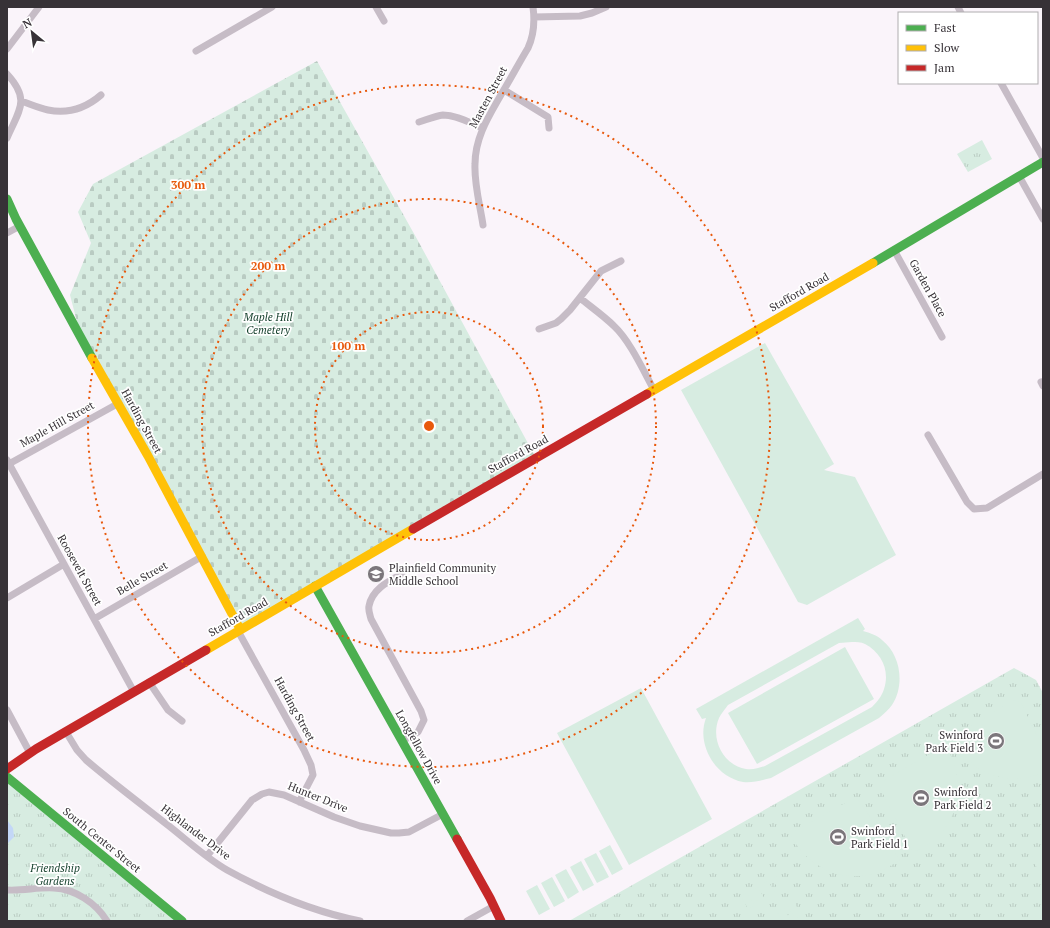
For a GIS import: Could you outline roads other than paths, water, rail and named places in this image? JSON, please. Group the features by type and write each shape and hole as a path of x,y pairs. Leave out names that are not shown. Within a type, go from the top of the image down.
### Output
{"street":[{"path":"7,49 39,7"},
{"path":"196,51 272,7"},
{"path":"376,7 384,21"},
{"name":"Masten Street","path":"483,225 475,175 476,147 487,118 532,40 534,17 533,7"},
{"path":"534,17 580,16 606,7"},
{"path":"7,74 13,80 18,89 21,101 19,113 7,138"},
{"path":"1002,84 1043,158"},
{"path":"504,90 548,117 549,128"},
{"path":"21,101 48,110 67,111 86,105 101,95"},
{"path":"419,122 442,115 455,117 483,128"},
{"name":"Stafford Road","path":"7,770 30,753 150,682 654,390 1043,162"},
{"path":"1019,176 1043,219"},
{"name":"Harding Street","path":"7,199 82,341 119,403 312,765 313,775 299,802"},
{"path":"7,233 20,226"},
{"name":"Garden Place","path":"894,250 942,337"},
{"path":"539,329 556,323 561,319 601,271 622,261"},
{"path":"580,298 614,325 619,331 630,347 654,390"},
{"name":"Maple Hill Street","path":"8,463 119,403"},
{"path":"928,435 967,502 974,508 988,508 1043,474"},
{"name":"Roosevelt Street","path":"8,463 134,692"},
{"name":"Belle Street","path":"94,618 201,557"},
{"path":"7,598 64,564"},
{"path":"402,574 386,583 373,595 368,607 371,619 422,711 424,720 418,732 402,741"},
{"name":"Longfellow Drive","path":"315,586 443,814 501,921"},
{"path":"150,682 168,710 182,721"},
{"path":"7,710 30,753"},
{"name":"Highlander Drive","path":"66,732 77,750 86,760 207,856 226,869 283,897 333,914 360,921"},
{"name":"South Center Street","path":"7,777 182,921"},
{"name":"Hunter Drive","path":"207,856 247,806 257,796 269,792 284,795 334,817 360,826 391,833 399,834 408,832 443,814"},
{"path":"7,890 48,888 66,890 79,895 90,902 98,909 107,921"},
{"path":"468,921 494,906"}],"water":[{"path":"7,820 13,828 14,837 7,844"}],"place":[{"name":"Plainfield Community Middle School","path":"376,574"},
{"name":"Swinford Park Field 3","path":"996,741"},
{"name":"Swinford Park Field 2","path":"921,798"},
{"name":"Swinford Park Field 1","path":"838,837"}],"park label":[{"name":"Maple Hill Cemetery","path":"268,323"},
{"name":"Friendship Gardens","path":"55,874"}]}
